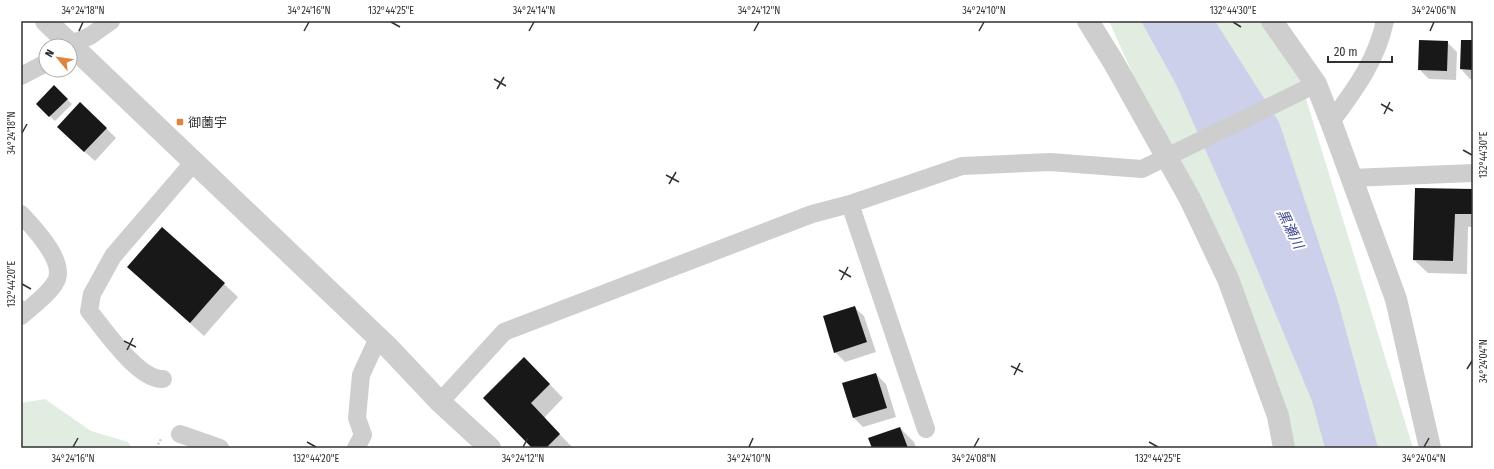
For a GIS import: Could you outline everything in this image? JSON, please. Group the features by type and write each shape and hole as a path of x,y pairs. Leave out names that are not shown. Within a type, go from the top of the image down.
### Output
{"street":[{"path":"46,21 62,38"},
{"path":"78,41 90,36 110,21"},
{"path":"1088,21 1169,154 1228,279 1278,416 1284,448"},
{"path":"1272,21 1309,87 1331,122 1396,299 1430,448"},
{"path":"1331,122 1366,72 1382,35 1385,21"},
{"path":"78,53 378,338 440,402 490,448"},
{"path":"21,76 38,66"},
{"path":"440,402 504,332 812,214 850,204 962,166 1050,162 1142,169 1169,154 1309,87"},
{"path":"163,379 156,379 139,369 89,311 92,294 113,256 194,162"},
{"path":"1351,178 1473,173"},
{"path":"850,204 926,429"},
{"path":"21,214 40,234 53,255 58,269 56,282 21,316"},
{"path":"356,448 363,435 357,418 361,375 378,338"},
{"path":"180,434 220,448"}],"green space":[{"path":"1109,21 1264,21 1299,76 1413,448 1276,448 1245,326"},
{"path":"45,399 91,431 128,442 132,448 21,448 21,403"}],"water":[{"name":"黒瀬川","path":"1141,21 1215,21 1279,122 1337,298 1378,448 1325,448 1312,401 1237,221 1176,84"}],"building":[{"path":"1419,40 1448,41 1447,71 1418,70"},
{"path":"1461,40 1473,40 1473,70 1460,69"},
{"path":"54,85 68,99 49,117 36,104"},
{"path":"80,102 107,128 84,152 57,127"},
{"path":"1415,188 1473,189 1473,214 1455,214 1453,261 1413,260"},
{"path":"162,227 225,283 190,323 127,267"},
{"path":"855,306 867,342 834,353 823,316"},
{"path":"524,357 550,384 531,403 560,434 546,448 532,448 483,398"},
{"path":"876,373 887,408 853,418 842,383"},
{"path":"900,427 908,448 872,448 868,438"}],"place":[{"name":"御薗宇","path":"180,122"}]}
